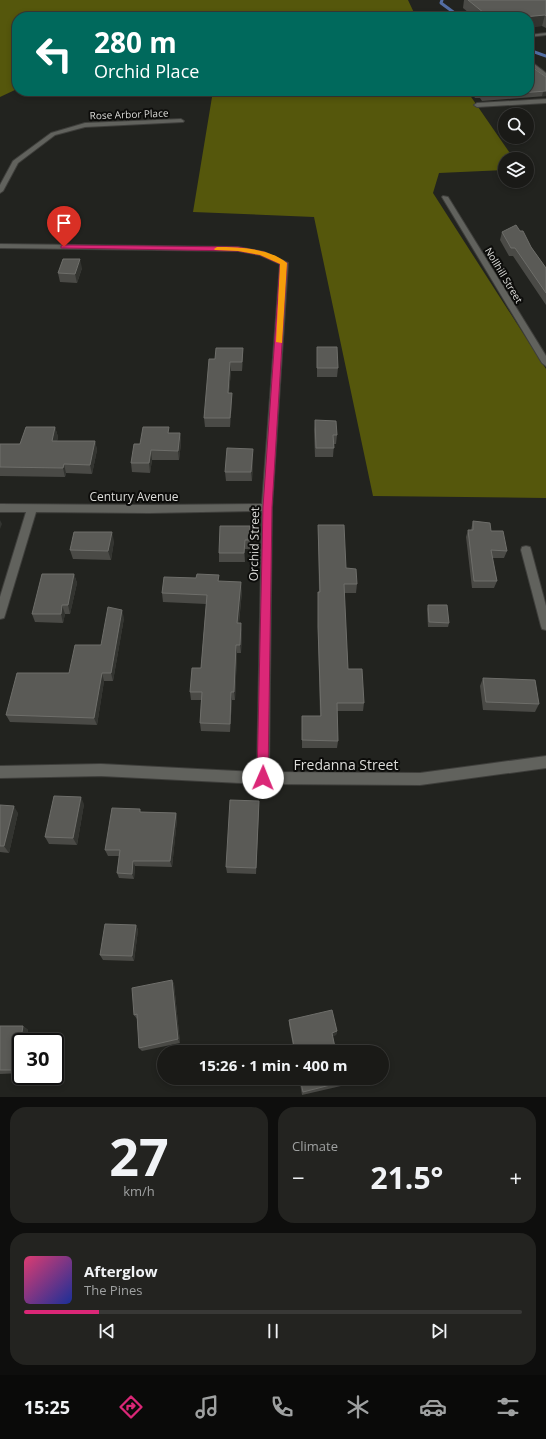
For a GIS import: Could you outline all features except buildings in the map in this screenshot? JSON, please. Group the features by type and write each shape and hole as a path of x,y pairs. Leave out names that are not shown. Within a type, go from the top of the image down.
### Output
{"street":[{"path":"534,35 546,34"},
{"path":"534,66 546,75"},
{"path":"477,105 546,101"},
{"name":"Rose Arbor Place","path":"0,191 15,162 53,134 85,125 181,121"},
{"name":"Nollhill Street","path":"445,197 546,363"},
{"name":"Orchid Street","path":"0,246 238,249 262,253 284,263 267,507 263,778"},
{"name":"Century Avenue","path":"0,508 267,507"},
{"path":"0,615 32,508"},
{"path":"526,550 546,626"},
{"name":"Fredanna Street","path":"0,772 101,770 263,778 420,779 546,762"}],"shaded area":[{"path":"0,0 408,0 414,12 12,12 12,91 0,97"},
{"path":"212,96 470,96 498,136 498,144 504,144 509,152 498,152 498,170 439,173 433,193 546,369 546,498 373,496 314,217 193,212"}],"waterway":[{"path":"442,0 441,3 453,12"},
{"path":"534,52 546,56"}],"slow traffic":[{"path":"217,249 238,249 262,253 284,263 279,342"}],"route":[{"path":"64,247 238,249 262,253 284,263 267,507 263,778"}]}
